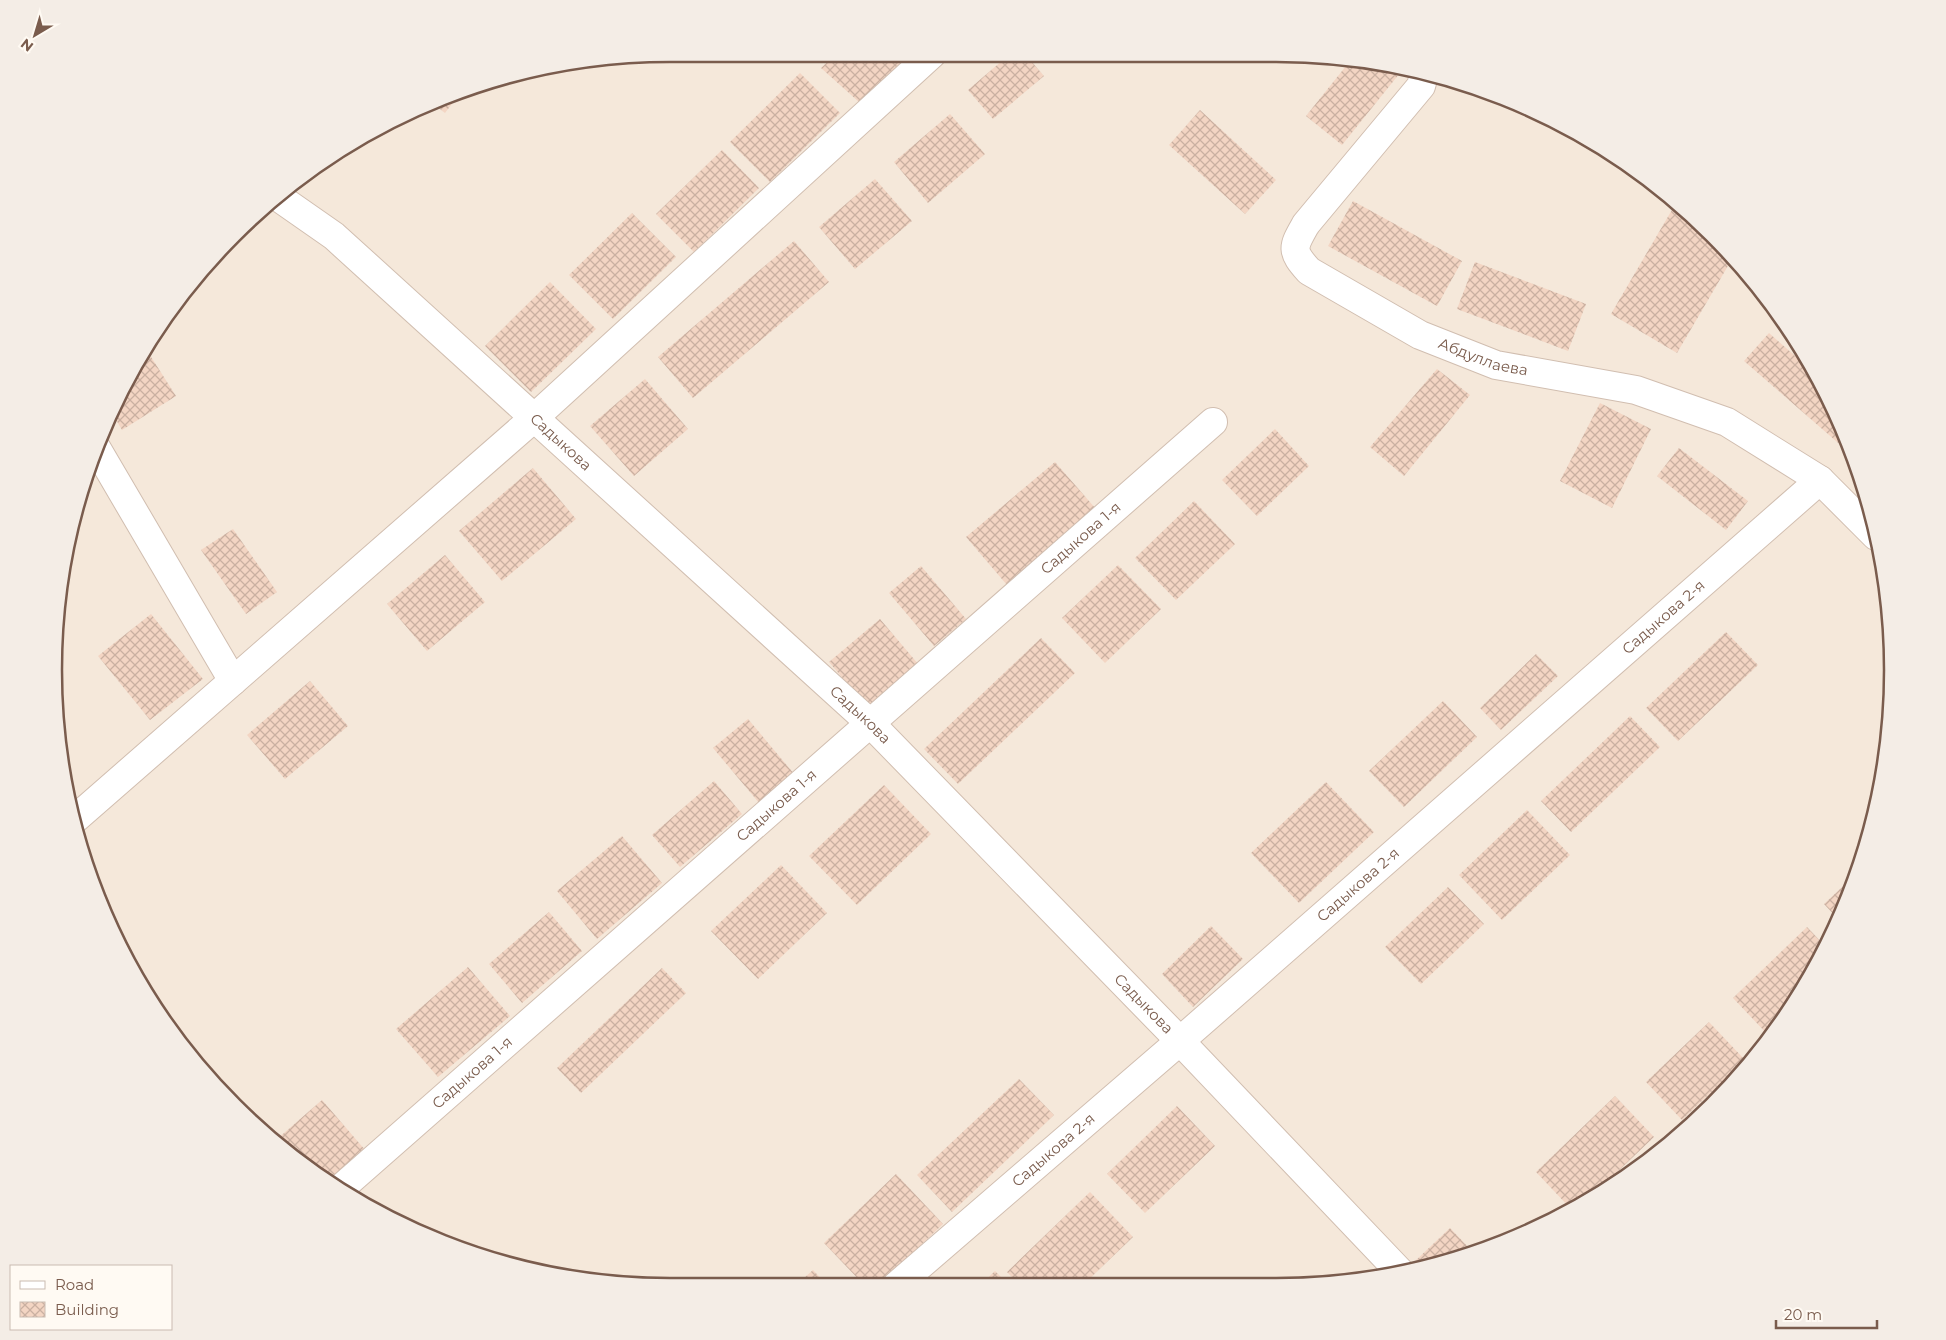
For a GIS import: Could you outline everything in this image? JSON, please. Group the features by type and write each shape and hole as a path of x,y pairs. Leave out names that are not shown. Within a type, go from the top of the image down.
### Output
{"street":[{"path":"80,815 534,418 923,62"},
{"name":"Абдуллаева","path":"1422,81 1421,86 1306,224 1295,244 1296,256 1309,270 1420,335 1496,365 1636,390 1727,422 1820,480 1864,518"},
{"name":"Садыкова","path":"284,201 334,236 870,723 1180,1041 1394,1266"},
{"name":"Садыкова 1-я","path":"346,1184 1213,422"},
{"path":"102,457 233,681"},
{"name":"Садыкова 2-я","path":"905,1278 1180,1041 1820,480"}],"shaded area":[{"path":"670,62 1276,62 1355,68 1395,74 1433,83 1471,95 1545,125 1614,165 1677,213 1733,269 1758,300 1781,332 1821,401 1851,475 1863,513 1872,551 1882,630 1884,670 1878,749 1872,789 1851,865 1821,939 1802,974 1781,1008 1733,1071 1677,1127 1646,1152 1614,1175 1545,1215 1471,1245 1395,1266 1316,1276 1276,1278 670,1278 591,1272 551,1266 513,1257 475,1245 401,1215 332,1175 269,1127 213,1071 165,1008 125,939 95,865 83,827 74,789 68,749 62,670 68,591 74,551 83,513 95,475 125,401 165,332 213,269 269,213 332,165 401,125 475,95 513,83 551,74 591,68"}],"building":[{"path":"827,62 902,62 859,102 821,68"},
{"path":"1001,62 1032,62 1044,76 993,119 968,90"},
{"path":"1345,67 1399,75 1342,145 1306,116"},
{"path":"800,73 840,113 770,182 730,142"},
{"path":"452,104 445,113 439,109"},
{"path":"1200,110 1276,180 1245,214 1169,145"},
{"path":"950,114 985,154 928,203 894,162"},
{"path":"722,150 759,188 694,252 656,214"},
{"path":"875,179 912,221 855,269 819,227"},
{"path":"1353,201 1462,261 1437,306 1328,246"},
{"path":"1672,209 1706,240 1729,264 1677,353 1611,314"},
{"path":"632,213 676,257 613,319 569,275"},
{"path":"794,241 829,282 693,398 658,357"},
{"path":"1475,262 1586,304 1568,351 1457,309"},
{"path":"550,282 596,329 531,392 485,346"},
{"path":"1769,333 1797,357 1821,401 1839,444 1744,361"},
{"path":"150,356 176,396 122,430 117,421 125,401"},
{"path":"1437,369 1470,395 1404,476 1370,447"},
{"path":"645,379 688,429 634,476 590,426"},
{"path":"1600,403 1651,429 1612,508 1560,481"},
{"path":"1275,429 1309,466 1257,516 1222,480"},
{"path":"1679,448 1748,501 1726,530 1657,476"},
{"path":"1055,462 1096,509 1007,585 966,537"},
{"path":"533,468 576,519 502,581 459,531"},
{"path":"1194,501 1235,544 1176,600 1135,558"},
{"path":"233,529 277,592 246,614 201,550"},
{"path":"445,555 485,602 427,651 387,604"},
{"path":"1118,565 1161,609 1105,663 1062,618"},
{"path":"921,566 966,619 934,646 889,593"},
{"path":"151,614 203,679 150,720 98,656"},
{"path":"880,619 919,665 868,708 829,662"},
{"path":"1726,632 1758,665 1678,741 1646,708"},
{"path":"1041,638 1075,673 958,784 924,749"},
{"path":"1536,654 1558,676 1501,730 1480,708"},
{"path":"310,681 348,726 285,779 247,735"},
{"path":"1443,701 1477,737 1404,807 1369,771"},
{"path":"1630,716 1660,747 1571,832 1541,801"},
{"path":"748,719 795,775 760,804 713,748"},
{"path":"714,781 742,814 680,867 652,835"},
{"path":"1326,782 1374,832 1299,903 1251,853"},
{"path":"884,785 931,834 857,905 809,856"},
{"path":"1527,810 1570,855 1502,920 1459,875"},
{"path":"622,836 662,883 597,939 557,891"},
{"path":"781,865 827,913 758,979 711,931"},
{"path":"1843,886 1832,913 1824,904"},
{"path":"1448,887 1484,924 1421,984 1385,947"},
{"path":"549,912 582,951 522,1003 489,964"},
{"path":"1211,926 1243,959 1193,1007 1162,974"},
{"path":"1807,927 1820,941 1802,974 1764,1031 1733,998"},
{"path":"468,967 510,1016 438,1077 396,1029"},
{"path":"662,968 686,993 581,1093 557,1068"},
{"path":"1709,1022 1743,1058 1729,1075 1682,1120 1646,1082"},
{"path":"1019,1079 1054,1115 952,1212 917,1175"},
{"path":"1615,1096 1654,1137 1614,1175 1566,1204 1536,1172"},
{"path":"322,1100 366,1151 336,1177 280,1136"},
{"path":"1177,1106 1215,1146 1145,1213 1107,1174"},
{"path":"896,1174 943,1224 886,1278 857,1278 824,1243"},
{"path":"1090,1192 1133,1237 1090,1278 1013,1278 1007,1272"},
{"path":"1450,1228 1467,1246 1433,1257 1415,1261"},
{"path":"813,1270 820,1278 804,1278"},
{"path":"995,1271 1002,1278 988,1278"}]}
